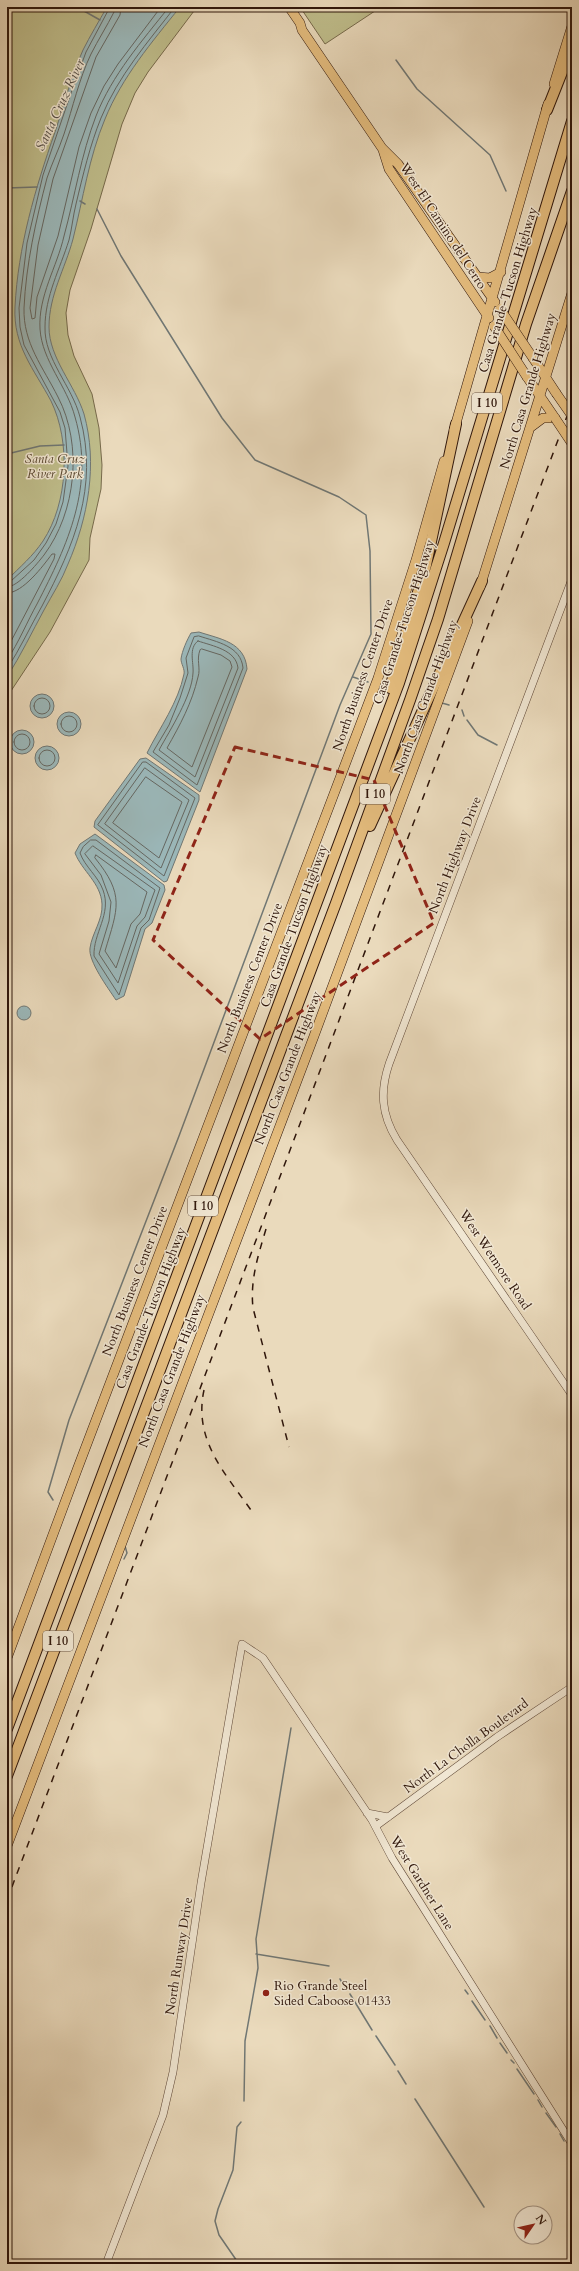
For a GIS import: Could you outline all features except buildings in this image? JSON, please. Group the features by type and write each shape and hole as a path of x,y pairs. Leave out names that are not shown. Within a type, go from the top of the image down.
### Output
{"highway":[{"path":"547,110 572,47"},
{"name":"Casa Grande-Tucson Highway","path":"7,1729 368,765 424,607 572,121"},
{"name":"Casa Grande-Tucson Highway","path":"7,1776 342,887 438,619 526,324 572,191"},
{"path":"368,765 426,565 456,424"},
{"path":"342,887 482,581"}],"main road":[{"name":"West El Camino del Cerro","path":"283,7 295,26 302,30"},
{"name":"West El Camino del Cerro","path":"289,7 300,23 302,30 382,148 398,164 493,298 572,416"},
{"path":"493,298 572,26"},
{"name":"West El Camino del Cerro","path":"382,148 389,169 487,315 552,416 572,442"},
{"path":"478,277 490,278 501,272"},
{"name":"North Casa Grande Highway","path":"7,1846 314,1036 482,581 572,293"},
{"name":"North Business Center Drive","path":"7,1658 378,678 493,298"},
{"path":"531,426 542,418 552,416"}],"street":[{"name":"North Highway Drive","path":"397,1140 389,1127 383,1107 382,1092 385,1076 572,580"},
{"name":"West Wetmore Road","path":"397,1140 572,1395"},
{"name":"West Gardner Lane","path":"242,1644 263,1658 376,1826 381,1841 572,2144"},
{"name":"North Runway Drive","path":"106,2264 163,2115 242,1644"},
{"name":"North La Cholla Boulevard","path":"376,1826 497,1737 572,1687"},
{"path":"367,1813 388,1817"}],"highlighted area":[{"path":"235,747 374,780 434,923 260,1039 153,940"}],"green space":[{"name":"Santa Cruz River Park","path":"7,7 197,7 148,72 135,93 122,124 91,229 70,290 66,313 68,335 74,356 92,394 99,428 102,465 101,489 90,538 89,560 50,632 7,697"},
{"path":"300,7 381,7 325,44"}],"water":[{"path":"107,7 180,7 138,60 120,89 105,119 90,163 70,250 54,293 50,315 50,338 53,350 84,414 90,452 89,490 81,528 66,570 7,677 7,580 35,552 51,526 58,509 64,472 62,435 57,417 51,401 26,357 17,334 15,307 20,262 34,197 71,81 83,50"},
{"path":"199,632 223,640 236,647 242,653 247,669 200,792 147,753 178,695 184,672 181,659 186,642 191,633"},
{"path":"42,694 47,695 53,701 53,711 47,717 42,718 37,717 31,711 30,706 31,701 37,695"},
{"path":"69,712 74,713 80,719 80,729 74,735 69,736 64,735 58,729 57,724 58,719 64,713"},
{"path":"22,730 27,731 33,737 33,747 27,753 22,754 17,753 11,747 10,742 11,737 17,731"},
{"path":"47,746 52,747 58,753 58,763 52,769 47,770 42,769 36,763 35,758 36,753 42,747"},
{"path":"146,758 199,795 199,800 167,881 164,882 94,827 95,821 140,759"},
{"path":"95,834 164,885 165,890 152,923 145,929 124,996 116,1000 95,967 90,953 91,942 101,916 101,897 95,883 82,866 75,853 80,844"},
{"path":"21,1006 27,1006 31,1010 31,1016 27,1020 21,1020 17,1016 17,1010"}],"waterway":[{"path":"77,7 100,20"},
{"path":"396,60 417,89 490,155 506,191"},
{"path":"7,188 37,187"},
{"path":"80,201 85,204"},
{"path":"53,1500 48,1492 69,1420 179,1136 340,705 371,634 370,551 366,515 339,497 255,460 222,418 121,256 97,209"},
{"path":"7,454 40,446 64,445"},
{"path":"353,677 368,682"},
{"path":"442,703 449,705"},
{"path":"462,710 464,716"},
{"path":"467,720 478,735 497,745"},
{"path":"124,1559 127,1553 125,1546"},
{"path":"244,2101 245,2041 258,1968 256,1939 291,1728"},
{"path":"256,1954 329,1966"},
{"path":"340,1979 346,1989"},
{"path":"465,1990 468,1994"},
{"path":"350,1994 372,2030"},
{"path":"472,2001 485,2020"},
{"path":"490,2026 497,2038"},
{"path":"376,2036 395,2065"},
{"path":"500,2043 507,2053"},
{"path":"511,2060 514,2063"},
{"path":"517,2069 534,2094"},
{"path":"398,2071 406,2084"},
{"path":"415,2099 484,2207"},
{"path":"538,2100 542,2107"},
{"path":"546,2113 556,2127"},
{"path":"239,2264 219,2235 215,2221 233,2170 237,2127 241,2122"},
{"path":"560,2134 564,2141"},
{"path":"568,2148 572,2153"}],"railway":[{"path":"566,409 572,392"},
{"path":"7,1900 572,403"},
{"path":"266,1229 254,1278 252,1298 253,1308 289,1447"},
{"path":"204,1390 202,1408 203,1425 208,1441 214,1456 253,1513"},
{"path":"265,1997 267,1989"}],"place":[{"name":"Rio Grande Steel Sided Caboose 01433","path":"266,1993"}],"water label":[{"name":"Santa Cruz River","path":"60,105"}]}
